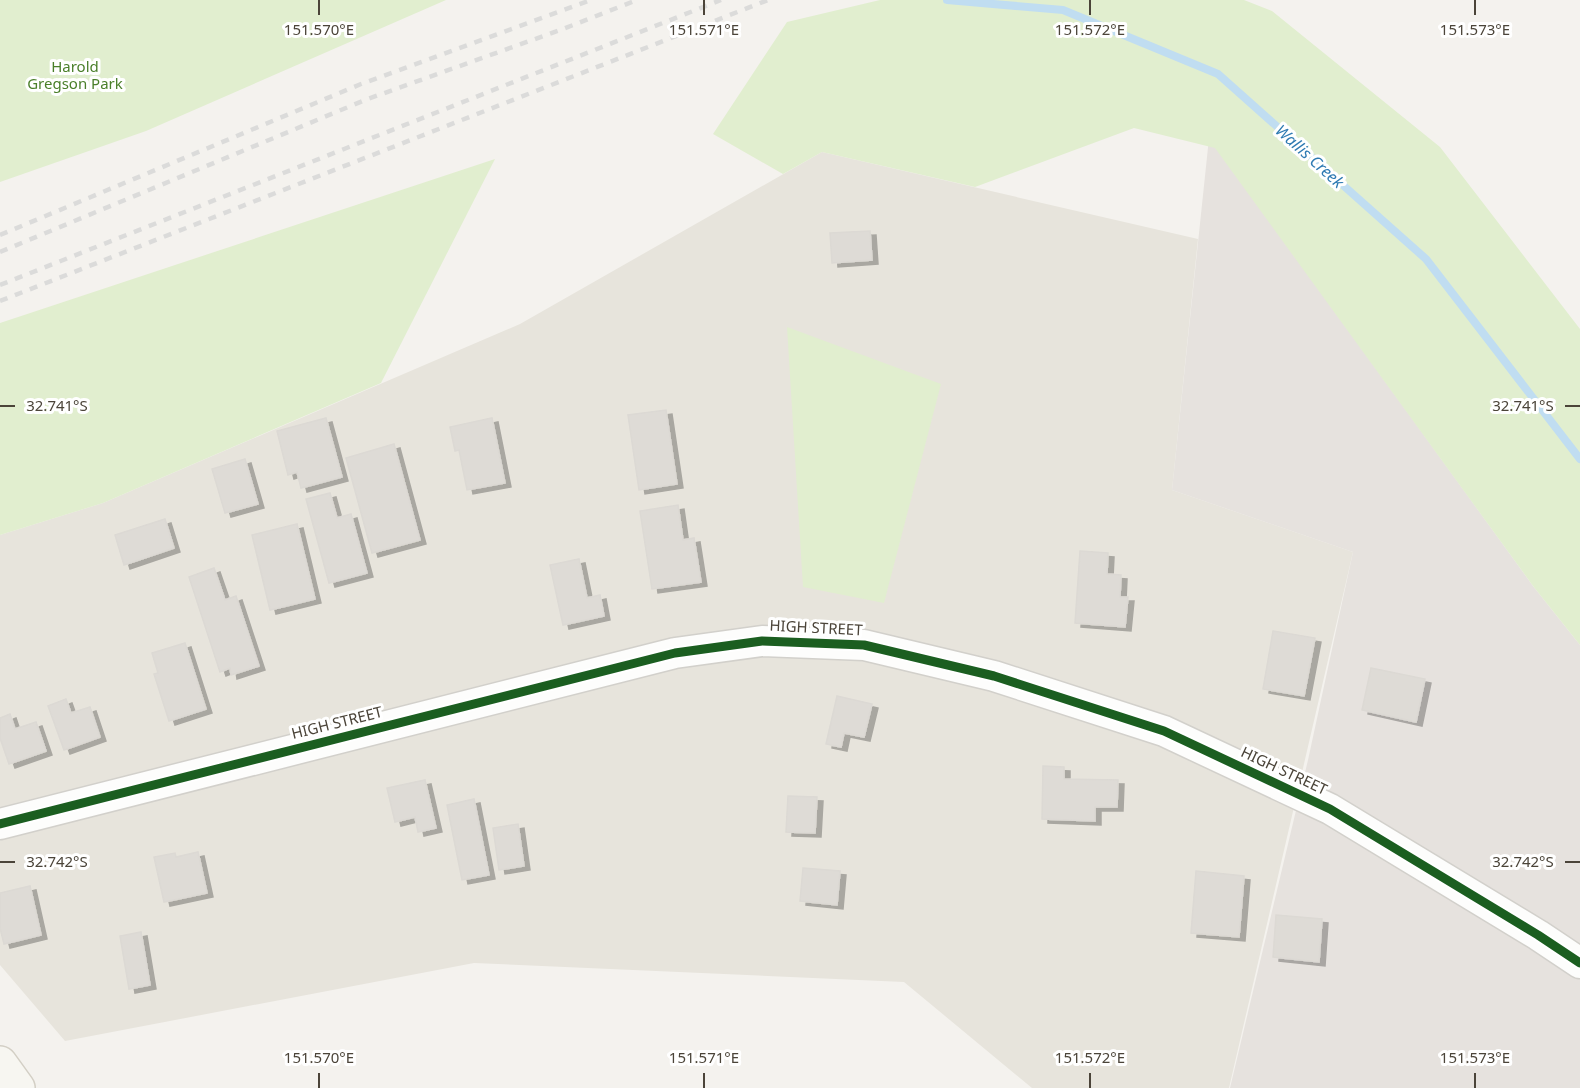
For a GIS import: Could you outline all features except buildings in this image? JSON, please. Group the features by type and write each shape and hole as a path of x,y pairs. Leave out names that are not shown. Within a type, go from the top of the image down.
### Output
{"main road":[{"path":"0,1063 18,1088"}],"street":[{"name":"HIGH STREET","path":"0,824 675,653 762,640 864,645 994,676 1164,731 1330,809 1538,935 1580,963"}],"shaded area":[{"path":"1209,138 1533,586 1580,645 1580,1088 1230,1088 1308,760 1353,552 1172,490"},
{"path":"822,152 1198,239 1172,490 1353,552 1229,1088 1032,1088 904,982 474,963 65,1041 0,965 0,535 103,503 520,324"}],"green space":[{"name":"Harold Gregson Park","path":"0,0 446,0 146,131 0,182"},
{"path":"880,0 1244,0 1272,11 1440,147 1580,329 1580,645 1533,586 1215,148 1134,128 975,187 822,152 783,174 713,134 787,22"},
{"path":"495,159 381,383 103,503 0,535 0,323"},
{"path":"787,327 941,384 884,603 803,587"}],"waterway":[{"name":"Wallis Creek","path":"947,0 1063,10 1218,74 1426,259 1580,459"}],"railway":[{"path":"0,235 361,84 591,0"},
{"path":"0,252 365,100 637,0"},
{"path":"0,285 721,0"},
{"path":"0,301 768,0"}],"cycle path":[{"path":"0,824 675,653 762,641 864,645 994,676 1164,731 1330,809 1538,935 1580,963"}]}
